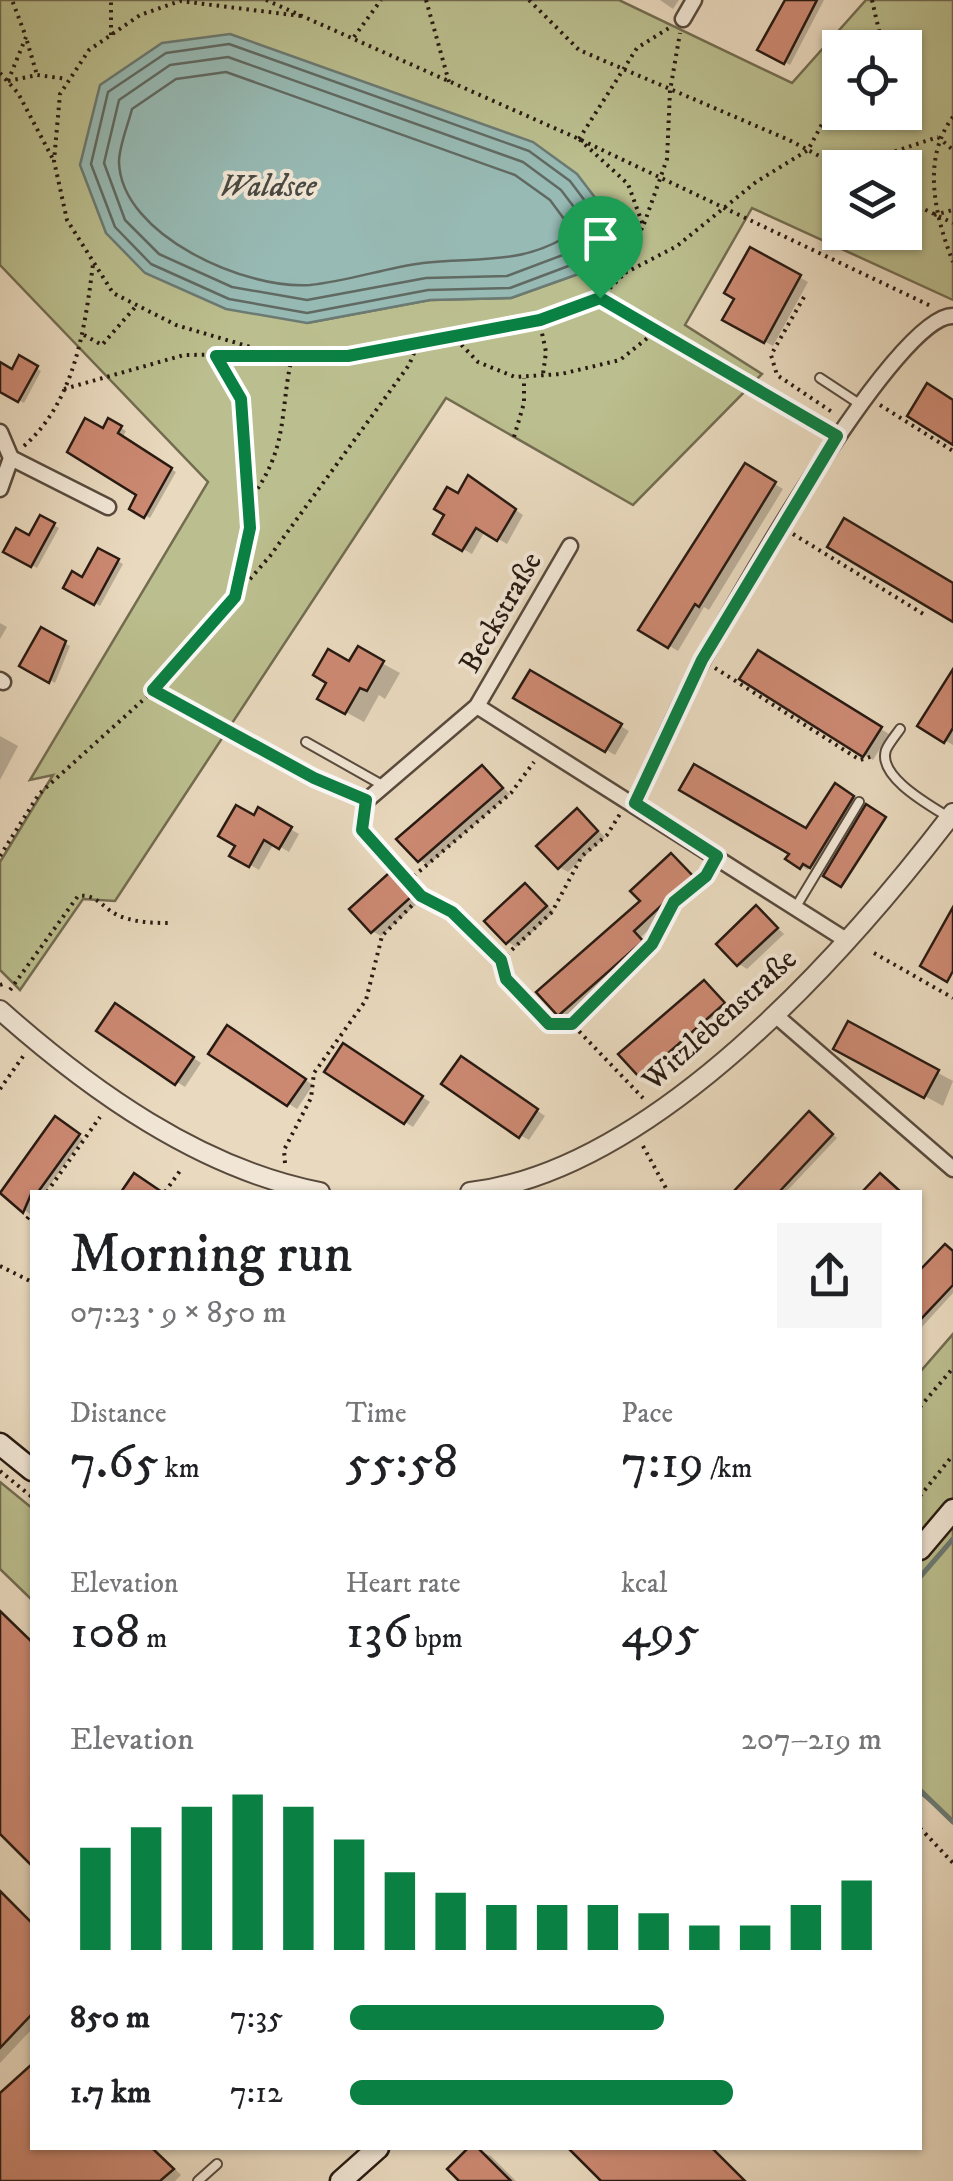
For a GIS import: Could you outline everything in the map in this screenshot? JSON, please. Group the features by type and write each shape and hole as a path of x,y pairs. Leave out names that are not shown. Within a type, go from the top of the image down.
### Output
{"main road":[{"path":"0,1444 30,1468"},
{"path":"922,1546 953,1510"},
{"path":"341,2181 376,2150"}],"street":[{"path":"683,18 694,0"},
{"path":"632,802 702,660 837,436 917,336 951,315"},
{"path":"0,432 11,458 108,507"},
{"path":"0,489 11,458"},
{"name":"Beckstraße","path":"366,800 476,706 570,546"},
{"name":"Beckstraße","path":"476,706 797,905 846,940"},
{"name":"Witzlebenstraße","path":"493,1190 528,1187 630,1133 774,1014 846,940 951,816"},
{"path":"0,1010 60,1061 208,1157 309,1190"},
{"path":"774,1014 953,1169"}],"lane":[{"path":"820,378 864,401"},
{"path":"900,729 885,752 886,765 894,776 951,816"},
{"path":"306,742 384,786"},
{"path":"797,905 859,802"},
{"path":"198,2181 217,2164"}],"path":[{"path":"12,0 37,75"},
{"path":"111,0 111,35"},
{"path":"266,0 579,139 951,315"},
{"path":"354,37 381,0"},
{"path":"426,0 449,82"},
{"path":"529,0 579,50 822,157"},
{"path":"872,0 879,30"},
{"path":"54,161 60,94 89,50 140,15 180,1 301,16"},
{"path":"579,139 636,48 683,18"},
{"path":"624,273 661,178 683,18"},
{"path":"8,80 26,37"},
{"path":"0,72 54,161 67,220 113,293 176,325 274,354"},
{"path":"8,80 37,75 70,79"},
{"path":"953,116 938,138 934,214 953,262"},
{"path":"64,390 184,354 348,356 420,339 540,320 600,298 624,273 677,246 808,150 822,124"},
{"path":"938,138 953,150"},
{"path":"900,150 938,138"},
{"path":"579,139 628,184 644,225"},
{"path":"922,208 953,223"},
{"path":"934,214 953,210"},
{"path":"11,458 38,433 64,390 84,335 93,264"},
{"path":"804,297 771,355 777,374 848,422"},
{"path":"600,298 837,436"},
{"path":"84,335 102,344 137,305"},
{"path":"540,320 546,352 543,376"},
{"path":"451,334 478,362 524,376 543,376 620,360 656,331"},
{"path":"0,856 39,794 153,690 270,556 409,365 420,339"},
{"path":"216,356 241,399 250,501 250,528 235,597"},
{"path":"250,501 271,472 280,444 292,356"},
{"path":"514,437 524,403 524,376"},
{"path":"864,401 953,452"},
{"path":"780,527 925,615"},
{"path":"702,660 860,760 880,754"},
{"path":"153,690 314,778 366,800 362,830 421,896 452,912 501,960 506,979 549,1024 572,1024 652,944 674,902 706,876 717,856"},
{"path":"408,881 511,794 543,750"},
{"path":"501,960 552,912 582,856 607,834 632,802"},
{"path":"10,990 78,896 96,898 116,915 140,922 172,923"},
{"path":"285,1163 284,1150 312,1098 314,1072 366,1000 382,936 421,896"},
{"path":"874,953 953,998"},
{"path":"572,1024 647,1102"},
{"path":"0,1089 24,1055"},
{"path":"47,1190 100,1117"},
{"path":"642,1146 667,1190"},
{"path":"166,1190 182,1168"},
{"path":"27,1220 30,1215"},
{"path":"0,1266 30,1281"},
{"path":"922,1405 953,1368"},
{"path":"922,1494 953,1455"},
{"path":"922,1830 953,1863"}],"green space":[{"path":"0,0 619,0 792,83 822,49 822,130 922,130 922,30 839,30 866,0 953,0 953,300 844,250 922,250 922,150 822,150 822,240 752,208 685,325 762,374 633,505 446,398 115,901 83,899 20,990 0,970 0,862 53,775 30,780 208,482 0,265","holes":["595,268 511,298 430,300 307,323"]},
{"path":"953,1334 953,1820 922,1795 922,1370"},
{"path":"0,1482 30,1506 30,1598 0,1569"}],"water":[{"name":"Waldsee","path":"230,34 533,142 577,174 609,216 595,268 511,298 430,300 307,323 226,309 145,273 106,233 80,165 100,85 162,43"}],"building":[{"path":"785,0 817,0 784,64 757,50"},
{"path":"750,247 801,275 764,343 722,320 734,299 724,293"},
{"path":"19,355 38,366 18,402 0,392 0,362 12,369"},
{"path":"927,383 953,400 953,445 907,416"},
{"path":"85,418 103,428 108,418 122,426 118,433 172,468 144,518 129,509 136,495 67,452"},
{"path":"745,463 776,482 699,607 695,604 668,648 638,630"},
{"path":"468,475 516,509 497,541 476,528 462,551 433,534 444,515 434,509 447,487 458,493"},
{"path":"40,515 55,523 31,567 3,552 16,528 29,535"},
{"path":"844,518 953,583 953,622 827,547"},
{"path":"98,548 119,559 94,605 63,588 72,571 82,577"},
{"path":"41,627 66,641 49,683 19,666"},
{"path":"358,646 384,661 367,691 360,688 345,714 317,699 326,683 313,675 328,649 349,661"},
{"path":"758,650 882,727 863,757 739,679"},
{"path":"953,669 953,728 944,743 917,726"},
{"path":"530,670 622,724 605,752 513,698"},
{"path":"694,764 806,828 835,783 854,796 810,868 803,864 800,869 785,859 789,854 679,790"},
{"path":"482,765 503,788 418,862 396,839"},
{"path":"866,804 886,817 841,887 823,876"},
{"path":"236,805 254,815 258,807 292,827 279,849 264,840 249,867 229,856 235,846 218,836"},
{"path":"577,808 598,831 558,869 536,846"},
{"path":"671,853 693,876 634,931 643,941 558,1016 536,992 640,901 630,891"},
{"path":"389,873 411,897 371,933 349,909"},
{"path":"525,883 547,906 506,944 484,921"},
{"path":"756,905 778,928 737,966 716,944"},
{"path":"953,907 953,971 947,982 920,966"},
{"path":"704,980 725,1003 640,1078 618,1054"},
{"path":"115,1003 194,1057 175,1085 96,1031"},
{"path":"848,1021 939,1070 924,1098 833,1049"},
{"path":"227,1025 306,1079 287,1106 208,1054"},
{"path":"343,1043 423,1096 404,1124 324,1072"},
{"path":"461,1056 538,1109 519,1138 441,1084"},
{"path":"809,1111 833,1134 781,1190 735,1190"},
{"path":"55,1116 80,1134 39,1190 30,1190 23,1213 0,1193"},
{"path":"134,1173 159,1190 122,1190"},
{"path":"880,1173 899,1190 864,1190"},
{"path":"945,1244 953,1251 953,1285 922,1318 922,1268"},
{"path":"0,1611 30,1640 30,1864 0,1834"},
{"path":"0,1891 30,1921 30,2016 0,2048"},
{"path":"30,2066 30,2150 154,2150 174,2169 160,2181 0,2181 0,2093"},
{"path":"466,2150 480,2150 511,2181 459,2181 447,2169"},
{"path":"570,2150 714,2150 745,2181 601,2181"}],"waterway":[{"path":"922,1575 953,1539"},
{"path":"922,1792 953,1822"}],"route":[{"path":"600,298 837,436 702,660 635,803 717,856 706,876 674,902 652,944 576,1015 572,1024 549,1024 506,979 501,960 452,912 421,896 362,830 366,800 314,778 153,690 235,597 250,528 249,463 241,399 216,356 348,356 420,339 540,320 600,298"}]}
